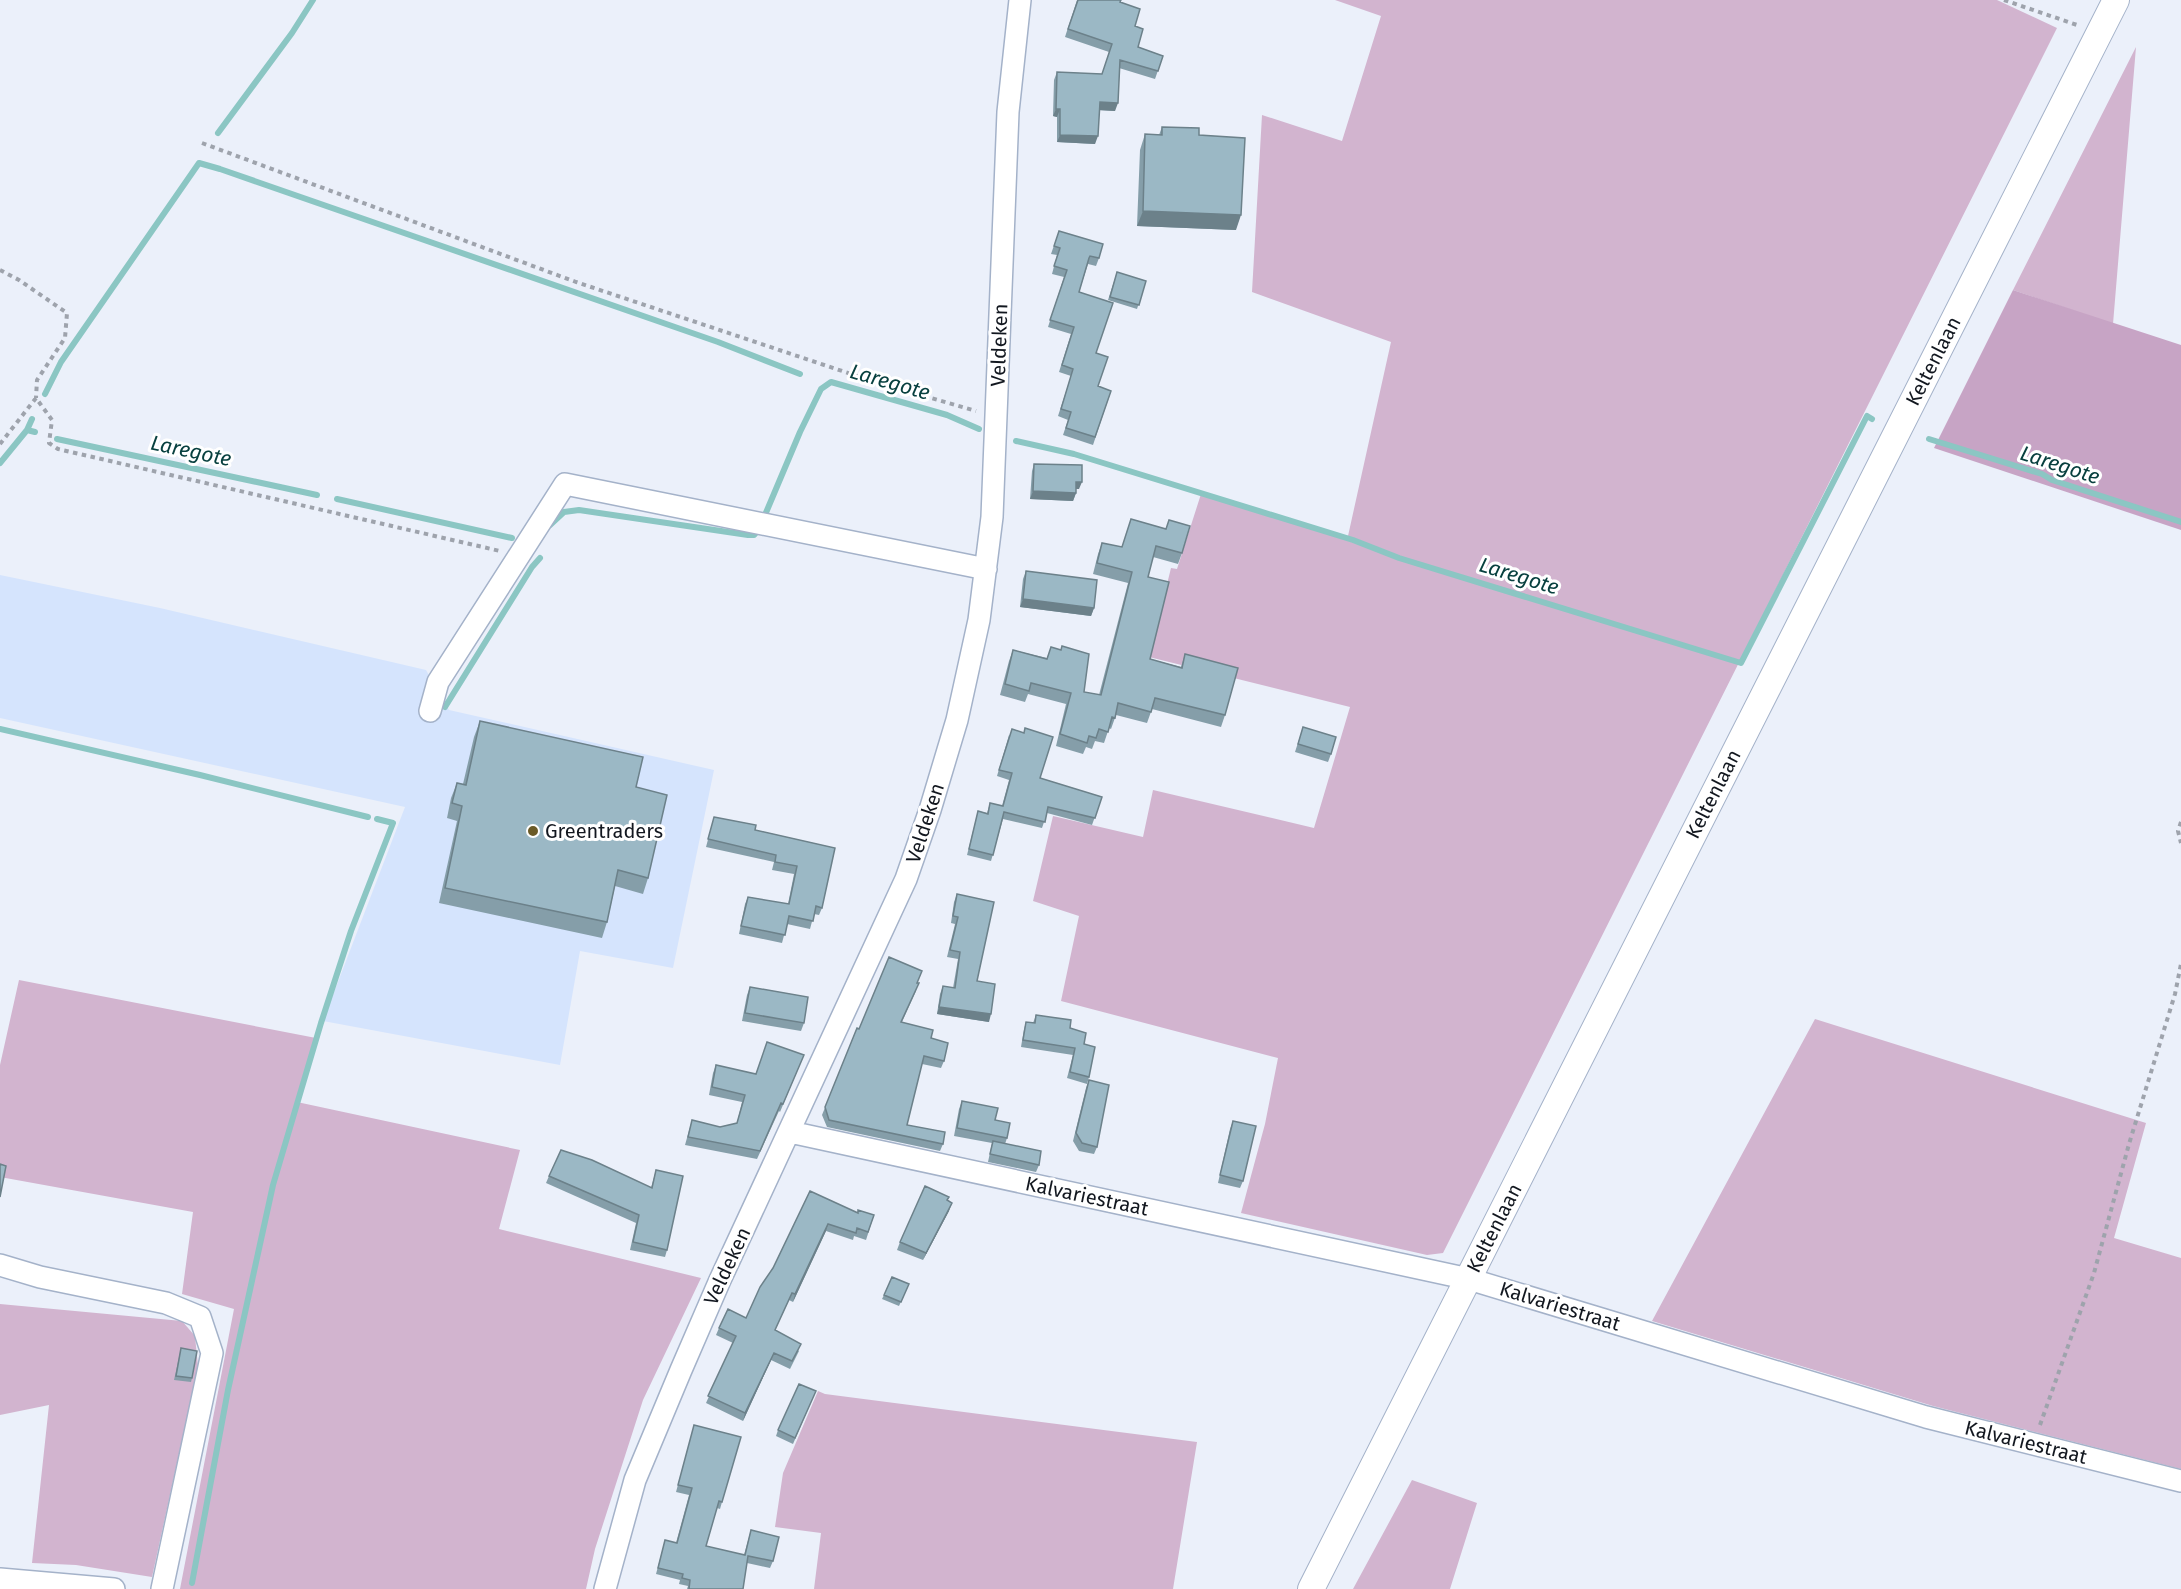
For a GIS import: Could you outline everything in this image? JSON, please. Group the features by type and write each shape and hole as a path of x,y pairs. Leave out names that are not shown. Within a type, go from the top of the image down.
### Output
{"main road":[{"name":"Keltenlaan","path":"1311,1589 2116,0"}],"street":[{"name":"Veldeken","path":"605,1589 635,1480 720,1280 906,879 957,720 980,620 992,517 1008,112 1020,0"},
{"path":"430,711 438,682 565,484 986,569"},
{"name":"Kalvariestraat","path":"790,1132 1469,1279 1926,1418 2181,1481"},
{"path":"0,1264 40,1277 166,1303 200,1317 212,1353 162,1589"},
{"path":"0,1579 114,1589"}],"path":[{"path":"2004,0 2100,33"},
{"path":"202,143 576,282 873,381 997,418"},
{"path":"0,270 19,280 67,313 66,338 38,380 36,398 0,444"},
{"path":"36,398 52,420 49,443 58,449 518,555"},
{"path":"2181,822 2178,831 2181,843"},
{"path":"2033,1443 2094,1273 2129,1144 2175,994 2181,964"}],"shaded area":[{"path":"1335,0 1997,0 2057,28 1443,1253 1427,1255 1241,1213 1265,1124 1278,1058 1061,1001 1079,916 1033,901 1053,816 1143,837 1153,790 1314,828 1350,707 1149,657 1171,568 1177,569 1201,494 1348,536 1391,342 1252,292 1262,115 1342,141 1381,16"},
{"path":"2136,47 2113,324 2013,290"},
{"path":"2013,290 2181,345 2181,530 1934,448"},
{"path":"0,575 160,608 426,670 449,710 714,770 673,968 580,951 560,1065 323,1021 405,807 0,718"},
{"path":"19,980 316,1038 297,1102 520,1150 499,1229 701,1278 643,1400 595,1549 586,1589 180,1589 234,1309 182,1294 193,1212 0,1177 0,1065"},
{"path":"1815,1019 2146,1123 2114,1238 2181,1258 2181,1469 1933,1406 1652,1321"},
{"path":"0,1304 182,1321 195,1336 198,1367 152,1577 76,1565 32,1563 49,1405 0,1415"},
{"path":"818,1391 825,1394 1197,1442 1173,1589 814,1589 821,1533 775,1527 783,1473"},
{"path":"1412,1480 1477,1503 1450,1589 1353,1589"}],"building":[{"path":"1078,0 1121,0 1120,2 1140,9 1135,26 1143,29 1138,47 1163,56 1158,71 1120,60 1118,103 1100,102 1098,136 1060,135 1060,109 1056,109 1057,72 1102,74 1112,44 1068,29"},
{"path":"1162,127 1199,128 1199,135 1245,138 1241,215 1143,211 1145,134 1162,135"},
{"path":"1059,231 1103,244 1099,258 1090,256 1079,292 1113,303 1096,353 1108,357 1098,386 1111,391 1095,437 1066,428 1071,412 1061,409 1073,369 1062,365 1074,327 1050,320 1067,270 1054,266 1060,248 1054,246"},
{"path":"1117,272 1146,281 1139,305 1110,297"},
{"path":"1034,464 1082,465 1082,482 1076,482 1076,493 1033,491"},
{"path":"1131,519 1166,529 1169,520 1190,526 1182,553 1156,546 1148,577 1169,582 1150,659 1182,668 1185,654 1238,668 1225,715 1155,698 1151,712 1118,703 1115,718 1112,717 1108,732 1099,729 1096,738 1089,736 1087,743 1060,734 1071,693 1031,683 1029,691 1005,684 1013,650 1047,659 1051,647 1061,650 1062,646 1089,654 1084,692 1101,695 1132,572 1097,563 1102,543 1122,547"},
{"path":"1026,571 1097,580 1094,608 1023,599"},
{"path":"480,721 643,757 636,787 667,795 648,878 618,870 607,922 445,888 462,806 452,803 457,783 466,785"},
{"path":"1303,727 1336,737 1331,754 1298,744"},
{"path":"1025,728 1053,737 1040,778 1102,797 1095,818 1048,807 1045,822 1004,812 993,855 969,849 978,811 988,814 990,803 1003,806 1012,773 999,770 1012,729 1024,733"},
{"path":"714,817 756,825 755,830 835,848 822,908 816,906 813,921 789,916 785,935 741,926 748,897 789,904 797,866 775,862 776,855 708,839"},
{"path":"957,894 994,902 977,981 995,984 991,1014 939,1007 943,986 955,988 960,952 950,950 958,917 953,916"},
{"path":"889,957 922,971 901,1022 933,1030 931,1038 948,1043 944,1061 924,1056 907,1125 945,1132 943,1144 829,1120 825,1107"},
{"path":"750,987 808,997 804,1023 745,1013"},
{"path":"1036,1015 1071,1020 1070,1028 1086,1033 1084,1044 1095,1047 1089,1077 1070,1072 1075,1048 1023,1040 1026,1022 1035,1023"},
{"path":"767,1042 804,1055 760,1151 688,1137 692,1120 720,1127 737,1123 745,1095 712,1087 716,1065 756,1074"},
{"path":"1089,1080 1109,1085 1097,1147 1082,1143 1076,1133"},
{"path":"962,1101 998,1108 995,1120 1010,1123 1007,1138 957,1128"},
{"path":"1233,1121 1256,1126 1243,1181 1220,1175"},
{"path":"993,1141 1041,1151 1039,1165 990,1154"},
{"path":"561,1150 592,1160 652,1188 656,1170 683,1176 667,1250 633,1242 639,1215 549,1176"},
{"path":"0,1164 6,1166 0,1197"},
{"path":"925,1186 949,1197 947,1200 952,1203 926,1253 900,1242"},
{"path":"810,1191 858,1213 858,1210 874,1215 868,1232 857,1228 856,1233 828,1224 775,1330 801,1344 792,1361 774,1353 745,1413 708,1396 736,1336 719,1328 728,1309 746,1318"},
{"path":"892,1277 909,1284 901,1302 884,1295"},
{"path":"181,1348 197,1351 192,1378 176,1376"},
{"path":"799,1384 816,1391 795,1438 778,1430"},
{"path":"694,1425 741,1437 706,1546 745,1555 751,1530 779,1537 773,1561 748,1556 743,1589 689,1589 690,1580 682,1578 683,1574 658,1568 665,1540 677,1543 692,1488 678,1485"}],"waterway":[{"path":"218,133 292,33 313,0"},
{"path":"45,394 61,362 199,163 718,342 800,374"},
{"name":"Laregote","path":"765,515 821,389 831,382 947,415 979,429"},
{"name":"Laregote","path":"1016,441 1074,454 1353,540 1399,558 1741,663 1867,416 1872,419"},
{"path":"27,430 32,419"},
{"name":"Laregote","path":"0,463 27,430 35,432"},
{"name":"Laregote","path":"57,439 317,495"},
{"name":"Laregote","path":"1929,439 2042,474 2052,480 2181,522"},
{"name":"Laregote","path":"337,499 512,538"},
{"name":"Laregote","path":"550,525 564,512 579,510 748,535 754,535 759,529"},
{"path":"445,707 532,567 540,558"},
{"path":"0,729 368,817"},
{"path":"192,1583 228,1390 273,1185 351,931 393,823 377,819"}],"place":[{"name":"Greentraders","path":"533,831"}]}
